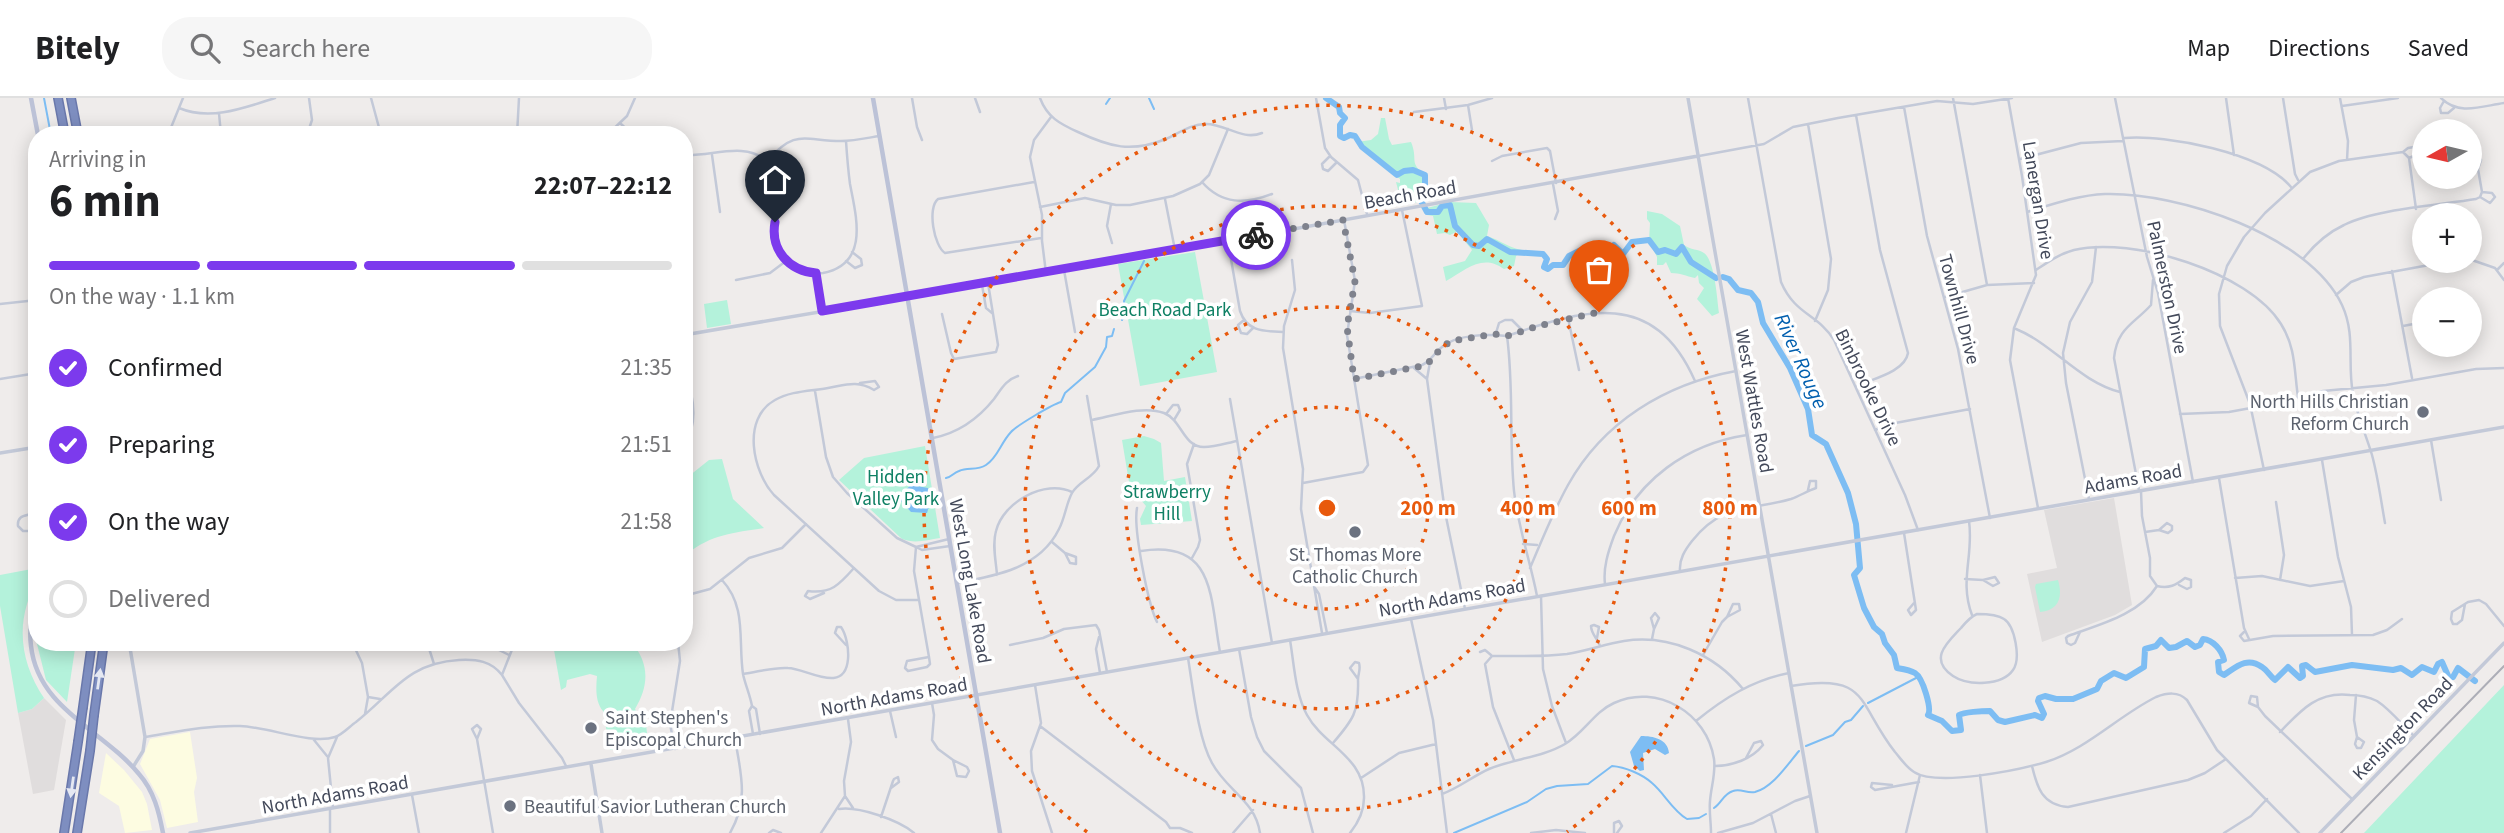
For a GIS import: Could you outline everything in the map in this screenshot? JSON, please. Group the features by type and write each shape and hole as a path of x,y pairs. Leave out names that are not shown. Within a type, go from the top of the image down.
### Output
{"highway":[{"path":"58,98 63,126"},
{"path":"71,98 76,126"},
{"path":"64,833 91,651"},
{"path":"77,833 103,651"}],"main road":[{"path":"31,98 36,126"},
{"name":"West Long Lake Road","path":"873,98 1000,833"},
{"path":"32,651 44,685 59,704 139,774 154,798 163,833"}],"street":[{"path":"172,126 183,98"},
{"path":"179,108 200,114 219,113 246,108 275,98"},
{"path":"309,98 312,120 310,126"},
{"path":"370,98 378,126"},
{"path":"517,126 519,98"},
{"path":"618,126 630,111 635,98"},
{"path":"912,98 922,140"},
{"path":"975,98 980,112"},
{"path":"1040,98 1051,117 1062,125 1098,142 1116,147 1160,141 1196,125 1207,124 1248,136 1262,133"},
{"path":"1316,98 1323,142 1330,156 1360,183 1367,216"},
{"path":"1444,98 1446,108"},
{"path":"1414,112 1468,105 1492,98"},
{"name":"West Wattles Road","path":"1688,98 1817,833"},
{"name":"Binbrooke Drive","path":"1748,98 1781,282 1794,305 1832,337 1905,495 1918,530"},
{"name":"Beach Road","path":"693,333 1756,146 1771,141 1790,128 1856,115 1937,101 1954,100 1973,104 2009,98"},
{"name":"Lanergan Drive","path":"2009,98 2036,270 2034,284 2014,328 2011,369 2039,509"},
{"name":"Palmerston Drive","path":"2115,98 2146,252 2158,293 2193,482"},
{"path":"2226,98 2234,155"},
{"path":"2283,98 2298,180"},
{"path":"2340,98 2348,141 2347,160"},
{"path":"2342,106 2398,98"},
{"path":"1954,100 1987,285"},
{"path":"2454,108 2445,114 2441,113 2440,108 2443,100 2454,108 2468,109 2504,103"},
{"path":"1468,105 1472,130"},
{"name":"Townhill Drive","path":"1904,107 1927,236 1958,349 1990,518"},
{"path":"219,113 221,126"},
{"path":"1855,387 1900,366 1906,361 1908,353 1880,250 1856,115"},
{"path":"1046,273 1040,207 1030,160 1031,147 1036,136 1051,117"},
{"path":"1808,124 1831,259 1827,294 1815,321"},
{"path":"1040,207 1085,198 1130,205 1165,199 1202,182 1214,168 1228,129"},
{"path":"767,161 782,145 796,139 806,137 846,141 879,136"},
{"path":"2019,160 2081,143 2172,140 2234,155 2286,180 2291,187"},
{"path":"693,155 743,150 767,161 776,172 781,186 781,200 774,232 776,246 786,261 797,269 816,273 832,270 846,261 857,242 858,228 846,141"},
{"path":"2264,470 2251,408 2220,326 2218,300 2222,278 2232,255 2251,229 2291,187 2314,169 2347,160 2403,152 2410,147 2416,148 2416,155 2409,159"},
{"path":"1492,161 1502,156 1546,148 1550,151 1558,211 1555,219"},
{"path":"2403,152 2409,159 2415,203"},
{"path":"712,155 720,212"},
{"path":"1330,156 1322,164 1324,171 1328,171 1337,162"},
{"path":"2286,180 2295,174"},
{"path":"1034,182 940,199 933,203 932,211 937,244 945,253 1041,238"},
{"path":"1202,182 1216,195 1231,201 1247,201 1272,194"},
{"path":"2480,197 2481,189"},
{"path":"2450,203 2480,197 2488,202 2494,200 2492,193 2482,192"},
{"path":"2027,212 2090,195 2115,194 2190,204 2251,229 2302,260 2325,280 2344,310 2350,331 2352,388 2370,451 2385,523"},
{"path":"1165,199 1175,250"},
{"path":"1111,204 1107,226 1112,243"},
{"path":"1350,312 1370,313 1422,306 1402,210"},
{"path":"2302,260 2322,239 2345,224 2376,215 2412,210"},
{"path":"1303,483 1363,472 1368,462 1347,335 1355,281 1343,220"},
{"path":"1227,240 1244,320 1253,328 1283,332"},
{"path":"2089,499 2063,359 2067,330 2092,282 2096,247"},
{"path":"2036,270 2066,252 2096,247 2123,248 2178,258 2222,278 2258,299 2280,322 2294,353 2298,397"},
{"path":"846,261 855,268 862,265 862,259 852,252"},
{"path":"1292,260 1295,290 1283,332 1283,348 1303,469 1301,509 1315,588 1320,594 1324,634"},
{"path":"736,280 770,273 786,261"},
{"path":"2497,270 2504,263"},
{"path":"2482,265 2497,270 2504,280"},
{"path":"2336,295 2358,278 2412,268"},
{"path":"1064,270 1075,332"},
{"path":"2392,271 2412,379"},
{"path":"816,273 822,311"},
{"path":"2153,280 2150,307 2127,326 2116,347 2114,363 2140,491 2150,576 2157,586"},
{"path":"942,314 952,357 957,359 998,351 985,283"},
{"path":"1944,297 1987,285 2034,284"},
{"path":"0,304 28,301"},
{"path":"1354,379 1414,368 1431,359 1449,343 1496,334 1507,336 1568,318 1603,312 1626,315 1643,321 1663,334 1675,345 1695,381"},
{"path":"1568,318 1579,370"},
{"path":"1244,320 1238,325 1241,333 1247,334 1253,328"},
{"path":"1496,334 1499,323 1505,320 1512,320 1522,330"},
{"path":"2403,326 2412,324"},
{"path":"2014,328 2036,338 2097,382 2120,392"},
{"path":"1507,336 1512,383 1514,492 1523,544 1539,596 1542,656 1549,695 1566,743"},
{"path":"1431,359 1427,379 1445,512 1465,609"},
{"path":"1414,368 1427,379"},
{"path":"2180,414 2217,413 2323,391 2476,369 2504,368"},
{"path":"1530,568 1538,545 1572,478 1606,435 1645,404 1695,381 1736,372"},
{"path":"0,379 28,374"},
{"path":"932,438 953,433 973,420 1006,383 1018,376"},
{"path":"860,383 874,390 879,387 875,381 860,383 787,395 771,403 759,416 754,434 758,467 765,484 774,495 887,596 901,600 919,600"},
{"path":"815,391 826,457 833,477 847,493 897,538 922,550 951,546"},
{"path":"957,583 997,575 1032,560 1052,542 1062,523 1072,492 1098,469 1087,396"},
{"path":"1230,399 1272,643"},
{"path":"1166,414 1173,405 1178,405 1180,410 1174,420"},
{"path":"1875,430 1890,424 1970,409"},
{"path":"1091,420 1148,411 1166,414 1194,444 1204,447 1237,441"},
{"name":"Adams Road","path":"1768,556 2504,427"},
{"path":"1605,584 1605,566 1615,535 1627,512 1647,486 1670,465 1695,450 1747,435"},
{"path":"2431,440 2441,500"},
{"path":"1192,558 1199,540 1187,464 1194,444"},
{"path":"0,453 28,448"},
{"path":"2322,459 2338,556 2351,607 2352,635"},
{"path":"2219,477 2244,632 2241,639 2244,641 2380,634 2402,619"},
{"path":"997,575 995,533 1007,511 1037,491 1059,489 1072,492"},
{"path":"1680,571 1681,559 1689,545 1707,525 1731,511 1789,499 1808,490"},
{"path":"2276,502 2284,555 2280,580"},
{"path":"1137,508 1141,551 1152,611 1157,622"},
{"path":"28,515 19,518 18,524 21,530 28,531"},
{"path":"1969,522 1971,541 1965,579 1972,615"},
{"path":"693,594 706,591 747,559 784,546 806,524"},
{"path":"2145,532 2159,530"},
{"path":"1904,533 1914,603"},
{"path":"916,547 949,539"},
{"path":"1052,542 1065,553"},
{"path":"1523,544 1538,545"},
{"path":"916,547 914,566 919,600 929,657 930,664 908,671 904,667 908,661 929,657"},
{"path":"1141,551 1166,548 1180,552 1192,558 1203,572 1209,584 1220,652"},
{"name":"North Adams Road","path":"190,833 1768,556"},
{"path":"824,593 810,590 805,596 810,600 824,593 854,568"},
{"path":"2235,578 2258,576 2317,586 2344,581"},
{"path":"1965,579 1983,580"},
{"path":"722,580 731,590 738,606 743,674 751,706 749,711 753,736"},
{"path":"2080,632 2117,618 2146,599 2157,586 2179,585"},
{"path":"2465,604 2462,620 2453,624 2452,612 2465,604 2473,600 2482,601 2504,626"},
{"path":"1972,615 1997,616 2009,624 2017,659 2013,670 2005,677 1982,682 1963,681 1949,673 1942,665 1944,647 1972,615"},
{"path":"1703,655 1716,630 1727,617"},
{"path":"1411,618 1429,697 1447,833"},
{"path":"1010,645 1043,638 1064,629 1094,624 1099,628 1107,672"},
{"path":"743,674 789,668 832,678 841,673 848,661 846,645 843,628 837,627 835,633 846,645"},
{"path":"1652,639 1654,629"},
{"path":"1100,633 1096,649 1100,673"},
{"path":"1597,638 1600,646"},
{"path":"1483,659 1576,653 1628,640 1652,639 1679,645 1703,655 1743,689"},
{"path":"1290,640 1304,708 1314,725 1353,762 1361,778 1363,808 1350,833"},
{"name":"Kensington Road","path":"2320,833 2504,643"},
{"path":"1239,649 1257,737 1264,751 1301,788 1313,833"},
{"path":"1490,657 1485,650 1480,652 1493,707 1514,760"},
{"path":"130,651 145,737 142,754 133,767"},
{"path":"356,651 362,663 368,697 364,715"},
{"path":"430,651 434,664"},
{"path":"501,651 509,655"},
{"path":"502,675 511,651"},
{"path":"675,749 670,724 680,661 679,651"},
{"path":"1188,658 1211,762 1253,810 1260,833"},
{"path":"330,833 328,758 337,737 402,680 434,664 454,660 480,660 494,667 562,758 566,768"},
{"path":"1696,721 1721,701 1743,689 1789,673"},
{"path":"1333,743 1355,713 1360,697 1358,679"},
{"path":"1791,686 1827,682 1851,689 1865,702 1898,755 1910,769 1920,775 1937,777 1980,775 2032,766 2074,750 2146,703 2170,694 2180,695 2187,700 2205,733 2225,759 2300,833"},
{"path":"1035,685 1040,726 1031,751 1032,771 1052,833"},
{"path":"2280,732 2305,707 2319,698 2337,694 2356,695 2380,703 2414,736"},
{"path":"2356,695 2354,720 2357,737"},
{"path":"1443,794 1488,769 1566,743 1603,709 1631,698 1649,696 1683,709 1696,721 1711,745 1715,766 1710,800 1711,833"},
{"path":"368,697 381,699"},
{"path":"932,703 932,740 938,749 967,767 969,771 966,777 957,776 953,760"},
{"path":"751,706 756,709 760,734"},
{"path":"2258,707 2280,732 2352,799"},
{"path":"890,711 896,737"},
{"path":"672,717 677,723 681,748"},
{"path":"821,833 845,796 851,742 848,719"},
{"path":"145,737 229,726 276,731 314,740 337,737"},
{"path":"1040,726 1170,828"},
{"path":"477,738 493,833"},
{"path":"730,833 743,801 735,739"},
{"path":"314,740 328,758"},
{"path":"1715,766 1732,765 1746,758 1761,749 1761,741 1754,743 1746,758"},
{"path":"1361,778 1402,752 1436,744"},
{"path":"2032,766 2042,795 2052,803 2068,807 2193,778 2225,759"},
{"path":"591,764 602,833"},
{"path":"1906,833 1920,775"},
{"path":"1980,775 1986,832"},
{"path":"1892,785 1877,782 1871,787 1875,790 1919,782"},
{"path":"881,817 891,788"},
{"path":"412,795 419,833"},
{"path":"845,796 853,808"},
{"path":"1718,833 1746,826 1797,799 1810,796"},
{"path":"2224,833 2251,816 2267,799"},
{"path":"837,809 853,808 903,825 914,833"},
{"path":"1233,833 1253,810"},
{"path":"1771,814 1776,833"},
{"path":"1164,833 1170,828 1180,828 1192,833"},
{"path":"769,833 773,830 781,833"},
{"path":"1531,833 1556,830 1584,833"}],"shaded area":[{"path":"2114,498 2132,605 2115,615 2042,642 2027,574 2057,568 2044,510"},
{"path":"44,698 66,720 54,790 33,794 18,713 32,709"},
{"path":"190,732 197,778 194,792 198,822 167,828 160,800 140,764 150,739"},
{"path":"106,753 142,792 152,830 125,833 119,806 99,793"}],"green space":[{"path":"1381,118 1385,118 1392,145 1411,142 1416,165 1428,176 1426,186 1430,186 1433,199 1402,205 1396,182 1400,183 1400,179 1359,147 1357,142 1371,140 1378,134"},
{"path":"1450,202 1476,203 1489,225 1487,236 1522,250 1516,256 1514,266 1504,269 1496,264 1481,263 1446,281 1443,267 1465,261 1472,250 1459,234 1460,230 1450,235 1437,234 1433,216 1427,215 1423,209"},
{"path":"1647,211 1662,214 1680,226 1684,245 1708,257 1715,281 1719,313 1712,316 1697,299 1704,288 1699,283 1698,275 1695,278 1671,273 1666,262 1657,265 1657,257 1649,241 1650,223"},
{"name":"Beach Road Park","path":"1195,252 1217,372 1140,386 1118,264"},
{"path":"727,300 731,324 707,328 704,304"},
{"name":"Strawberry Hill","path":"1144,436 1161,443 1164,481 1185,477 1192,521 1141,525 1140,519 1146,506 1140,499 1132,500 1122,440"},
{"name":"Hidden Valley Park","path":"925,446 940,538 912,541 902,539 839,480 864,458"},
{"path":"722,459 733,499 764,528 714,538 693,549 693,473 709,460"},
{"path":"28,570 28,601 24,616 23,641 32,676 44,698 32,709 18,713 0,606 0,575"},
{"path":"2058,580 2058,602 2052,609 2040,612 2036,584"},
{"path":"39,651 75,651 67,702 46,680"},
{"path":"554,651 638,651 644,666 645,683 635,709 646,724 648,743 610,750 603,711 597,699 597,676 590,674 567,680 566,687 561,690"},
{"path":"2504,685 2504,833 2364,833"}],"water":[{"path":"911,485 928,488 931,500 927,513 911,512 901,501 902,493"},
{"path":"1641,736 1663,741 1669,753 1665,755 1655,749 1643,753 1644,770 1640,771 1634,766 1630,752"}],"waterway":[{"path":"44,98 49,126"},
{"path":"1106,104 1110,98"},
{"path":"1149,98 1154,109"},
{"name":"River Rouge","path":"1326,98 1339,107 1345,118 1340,125 1340,136 1355,136 1362,147 1397,175 1413,170 1425,175 1425,194 1420,199 1427,212 1438,212 1442,206 1450,205 1455,226 1473,245 1479,246 1487,239 1510,252 1543,254 1547,259 1544,267 1548,269 1553,265 1563,265 1569,256 1585,248 1591,252 1608,252 1614,245 1623,254 1632,242 1649,240 1658,252 1665,250 1676,254 1682,247 1691,262 1716,278"},
{"path":"1122,320 1125,313 1124,301 1144,261"},
{"name":"River Rouge","path":"1723,277 1729,279 1738,290 1751,293 1758,302 1763,323 1790,368 1808,409 1812,435 1826,444 1848,493 1856,524 1860,568 1854,575 1864,608 1894,655 1897,668 1915,673 1921,681 1928,700 1928,715 1942,721 1952,731 1961,730 1959,715 1969,712 1990,711 1998,720 2005,722 2035,715 2042,718 2044,714 2039,698 2045,696 2073,699 2097,689 2101,681 2114,673 2126,678 2144,667 2145,649 2156,646 2161,640 2169,648 2187,641 2195,647 2200,645 2203,639 2210,641 2223,656 2224,660 2218,662 2219,672 2224,675 2237,666 2251,662 2264,668 2275,680 2288,667 2300,678 2303,676 2302,666 2306,665 2315,672 2352,665 2393,670 2401,668 2412,675 2422,667 2434,672 2442,662 2449,678 2453,677 2458,668 2475,681"},
{"path":"946,478 962,470 986,465 1014,429 1061,402 1065,393 1095,367 1106,347 1107,337 1112,336 1114,329"},
{"path":"1868,703 1918,677"},
{"path":"1806,746 1833,735 1863,706"},
{"path":"1714,808 1730,792 1755,792 1768,785 1799,751"},
{"path":"1454,833 1527,802 1546,789 1588,784 1612,766 1648,780 1687,819 1706,814"}],"railway":[{"path":"2341,833 2504,666"}],"way so far":[{"path":"1256,235 1343,220 1355,281 1347,327 1354,379 1422,366 1452,341 1494,334 1507,336 1599,312"}],"place":[{"name":"North Hills Christian Reform Church","path":"2423,412"},
{"name":"St. Thomas More Catholic Church","path":"1355,532"},
{"name":"Saint Stephen's Episcopal Church","path":"591,728"},
{"name":"Beautiful Savior Lutheran Church","path":"510,806"}],"route":[{"path":"775,222 778,251 797,269 816,273 822,311 1256,235"}]}
